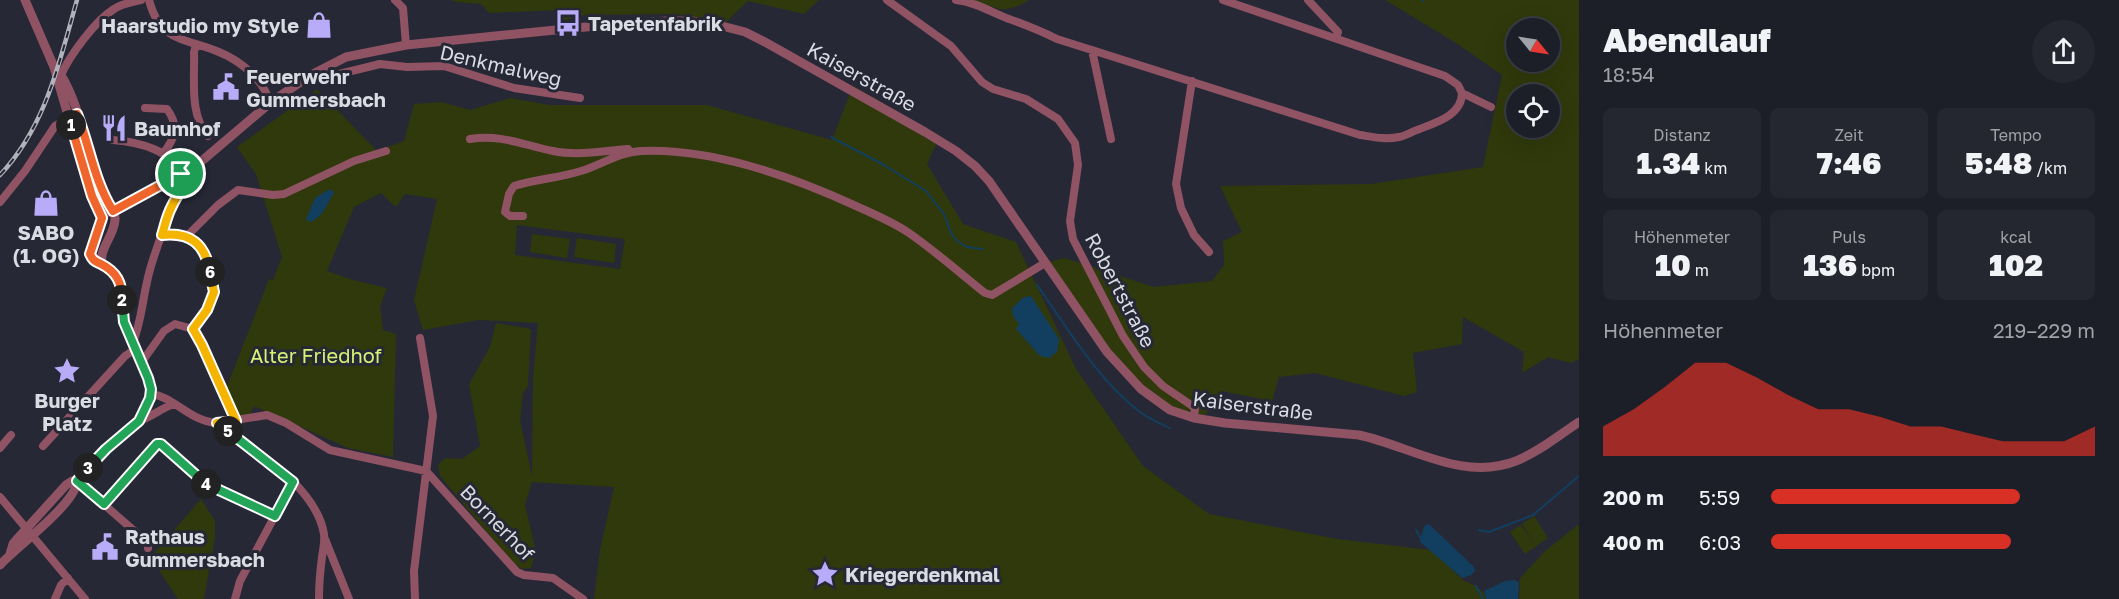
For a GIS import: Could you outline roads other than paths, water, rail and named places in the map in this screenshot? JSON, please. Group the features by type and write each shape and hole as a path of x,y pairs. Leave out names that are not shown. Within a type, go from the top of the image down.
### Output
{"street":[{"path":"25,0 54,67 105,199 116,220 102,252 102,264"},
{"path":"61,75 79,45 103,18 115,8 141,0"},
{"path":"149,0 157,20 166,30 181,41 219,52 245,69 267,92 270,103"},
{"path":"395,0 403,8 406,45"},
{"name":"Robertstraße","path":"887,0 951,45 982,82 993,89 1026,99 1058,119 1076,142 1078,165 1070,221 1073,239 1123,336 1144,368 1163,386 1195,408 1194,418"},
{"path":"956,0 970,2 1032,26 1057,39 1337,128 1381,138 1399,137 1436,122 1454,112 1460,104 1462,93 1458,85 1445,76 1223,0"},
{"path":"1308,0 1338,32 1336,38"},
{"name":"Kaiserstraße","path":"102,214 113,211 197,165 270,103 309,76 346,57 406,45 606,25 692,21 745,32 956,151 989,181 1107,352 1126,375 1170,410 1194,418 1262,427 1359,435 1380,439 1458,466 1485,469 1500,467 1518,460 1575,424"},
{"path":"196,45 194,52 195,104 202,130 208,136"},
{"path":"1092,50 1111,139"},
{"name":"Denkmalweg","path":"309,76 319,79 380,64 407,67 440,66 514,88 580,98"},
{"path":"0,565 30,532 75,490 77,481 106,449 139,421 151,394 148,378 133,348 124,322 120,280 102,264 95,262 90,254 102,222 102,214 92,196 61,75 54,67"},
{"path":"1192,81 1176,184 1181,208 1194,235 1209,252"},
{"path":"1462,93 1491,107"},
{"path":"145,108 167,109 174,118 175,135 163,154"},
{"path":"0,202 25,171 55,126 73,116"},
{"path":"470,139 487,136 522,142 554,152 577,153 628,149 702,155 786,176 814,186 909,233 985,293 992,295 1045,262"},
{"path":"43,446 133,348 141,320 149,271 171,207 181,190 183,180 181,174 175,164 163,154 148,146 113,140"},
{"path":"186,237 218,205 237,190 273,195 284,194 354,161 386,151"},
{"path":"523,216 510,216 505,212 509,194 514,186 532,180 582,171 622,154 639,151"},
{"path":"162,235 186,237 201,246 207,258 215,287 207,310 193,329"},
{"path":"141,363 164,331 175,324 193,329 236,421"},
{"path":"415,599 414,571 433,416 420,338"},
{"path":"151,394 159,395 206,422 236,421 267,415 286,423 330,450 426,471"},
{"path":"139,421 163,408 174,405"},
{"path":"217,423 293,482 310,500 318,515 349,599"},
{"path":"0,448 12,435"},
{"path":"104,504 157,444 161,444 209,486 275,516"},
{"name":"Bornerhof","path":"426,471 517,572 524,575 553,578 583,599"},
{"path":"77,481 147,542 148,548"},
{"path":"234,599 240,580 293,482"},
{"path":"0,497 85,599"},
{"path":"319,599 324,536"},
{"path":"55,599 61,585 68,578"}],"water":[{"path":"328,190 334,193 322,213 310,222 306,219 315,198"},
{"path":"1031,296 1059,339 1057,352 1049,358 1040,356 1016,329 1019,324 1013,316 1012,308 1024,297"},
{"path":"1429,524 1474,567 1475,571 1471,575 1462,578 1420,542 1424,526"},
{"path":"1515,580 1519,583 1518,599 1486,599 1484,591 1505,581"}],"waterway":[{"path":"831,137 884,165 926,191 944,214 951,233 957,241 967,247 982,249"},
{"path":"1037,285 1097,370 1125,400 1140,412 1169,428"},
{"path":"1479,530 1489,532 1533,515 1579,476"},
{"path":"1416,530 1421,539"},
{"path":"1476,586 1483,599"}],"railway":[{"path":"0,175 16,156 40,115 57,70 77,0"}],"place":[{"name":"Tapetenfabrik","path":"568,23"},
{"name":"Haarstudio my Style","path":"319,25"},
{"name":"Feuerwehr Gummersbach","path":"226,87"},
{"name":"Baumhof","path":"114,128"},
{"name":"SABO (1. OG)","path":"46,203"},
{"name":"Burger Platz","path":"67,371"},
{"name":"Rathaus Gummersbach","path":"105,547"},
{"name":"Kriegerdenkmal","path":"825,574"}],"park label":[{"name":"Alter Friedhof","path":"316,355"}]}
